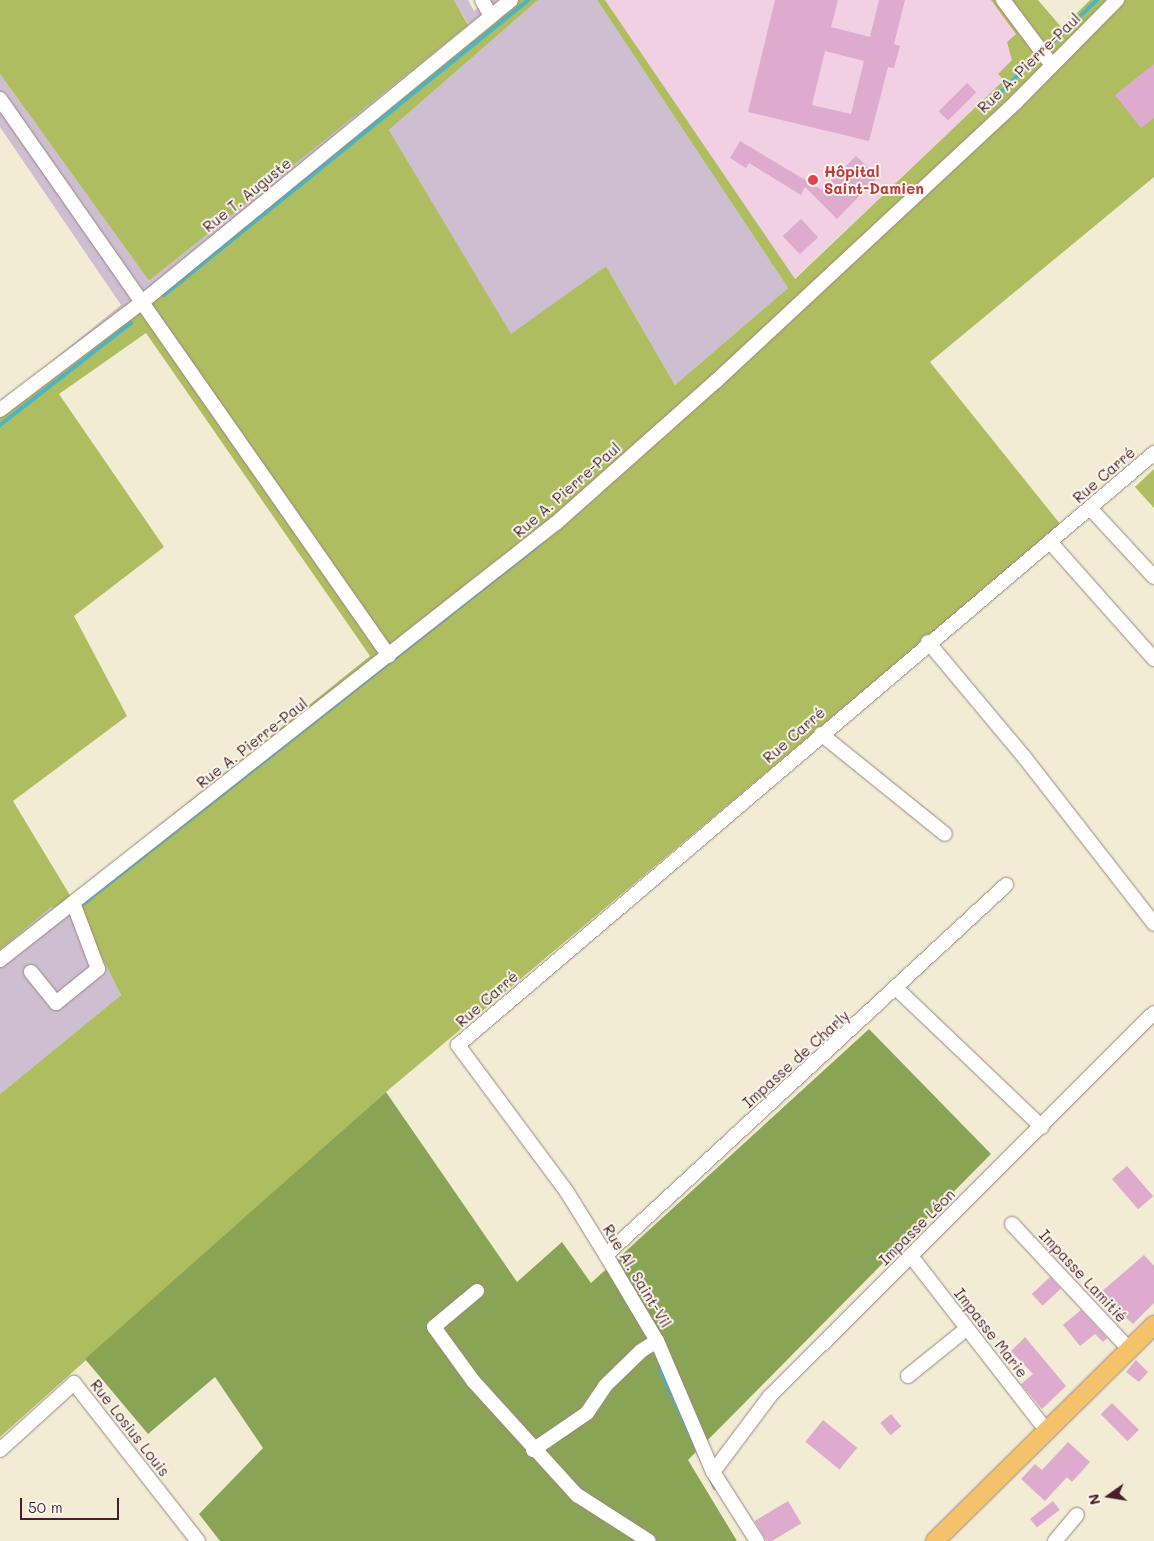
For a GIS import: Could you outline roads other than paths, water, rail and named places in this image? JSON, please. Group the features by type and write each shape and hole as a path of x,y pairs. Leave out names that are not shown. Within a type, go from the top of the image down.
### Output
{"main road":[{"path":"935,1541 1154,1325"}],"street":[{"path":"482,0 491,16"},
{"name":"Rue T. Auguste","path":"0,410 142,303 511,0"},
{"path":"1003,0 1052,64"},
{"name":"Rue A. Pierre-Paul","path":"0,960 74,905 556,523 716,382 1052,64 1117,0"},
{"path":"0,99 389,656"},
{"name":"Rue Carré","path":"458,1045 928,642 1051,543 1154,453"},
{"path":"1090,508 1154,577"},
{"path":"1051,543 1154,660"},
{"path":"928,642 1025,758 1154,924"},
{"path":"821,734 945,834"},
{"name":"Impasse de Charly","path":"606,1255 897,989 1006,885"},
{"path":"31,972 56,1003 98,969 74,905"},
{"path":"897,989 1042,1127"},
{"name":"Impasse Léon","path":"713,1472 770,1396 1154,1014"},
{"name":"Rue Al. Saint-Vil","path":"458,1045 567,1192 658,1341 713,1472 757,1541"},
{"name":"Impasse Lamitié","path":"1012,1224 1130,1350"},
{"name":"Impasse Marie","path":"911,1256 965,1330 1046,1430"},
{"path":"477,1291 434,1327 532,1450 577,1495 649,1541"},
{"path":"908,1376 965,1330"},
{"path":"532,1450 586,1413 611,1380 658,1341"},
{"name":"Rue Losius Louis","path":"0,1450 74,1383 198,1541"},
{"path":"1055,1541 1077,1515"}],"waterway":[{"path":"164,295 528,0"},
{"path":"1053,42 1097,0"},
{"path":"1002,91 1029,64"},
{"path":"0,425 131,323"},
{"path":"83,904 542,542"},
{"path":"660,1370 715,1488"}],"place":[{"name":"Hôpital Saint-Damien","path":"813,180"}]}
